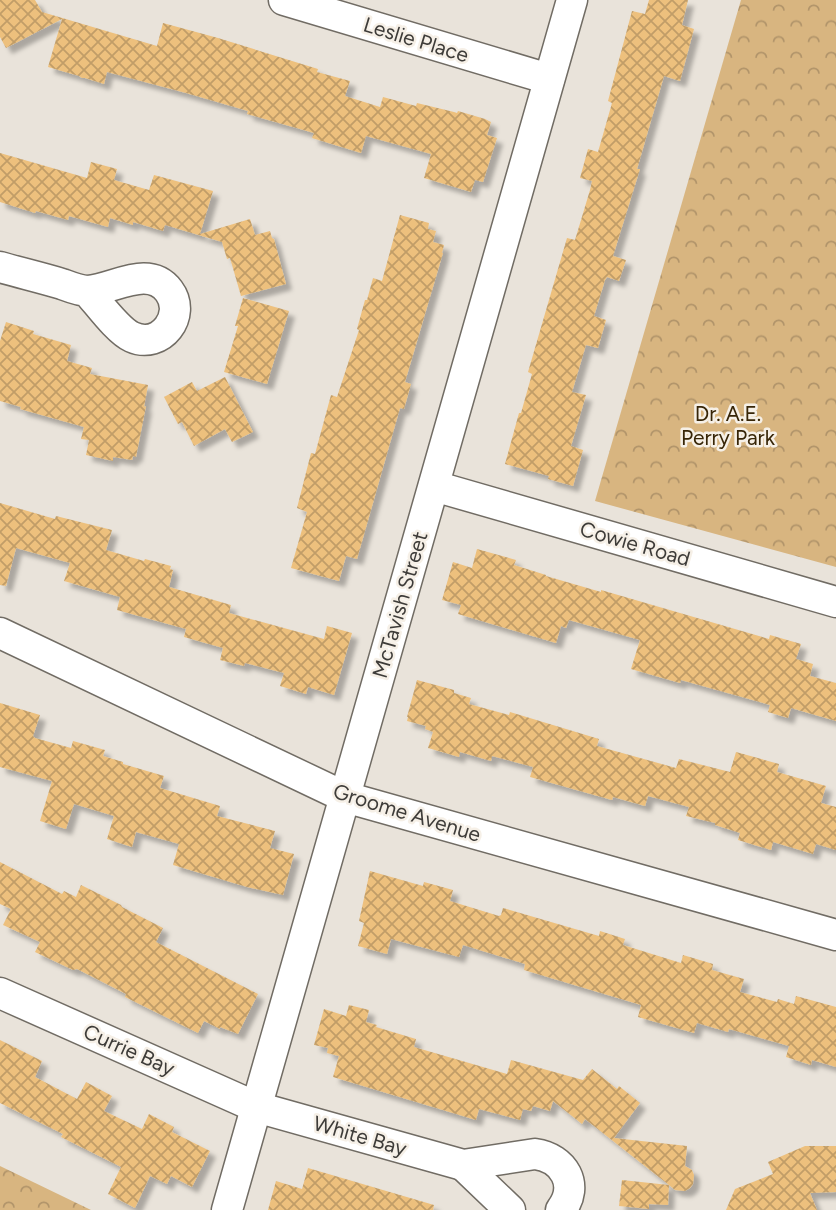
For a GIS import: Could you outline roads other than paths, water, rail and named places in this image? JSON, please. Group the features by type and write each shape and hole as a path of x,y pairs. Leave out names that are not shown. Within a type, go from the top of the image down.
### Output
{"street":[{"name":"Leslie Place","path":"284,0 549,79"},
{"name":"McTavish Street","path":"227,1210 572,0"},
{"path":"0,267 87,291"},
{"name":"Cowie Road","path":"434,486 836,603"},
{"name":"Groome Avenue","path":"0,633 345,797 836,935"},
{"name":"Currie Bay","path":"1,992 256,1107"},
{"name":"White Bay","path":"256,1107 463,1165 535,1154 545,1155 555,1160 568,1177 568,1198 561,1210"},
{"name":"White Bay","path":"463,1165 510,1210"}],"park label":[{"name":"Dr. A.E. Perry Park","path":"728,426"}]}
